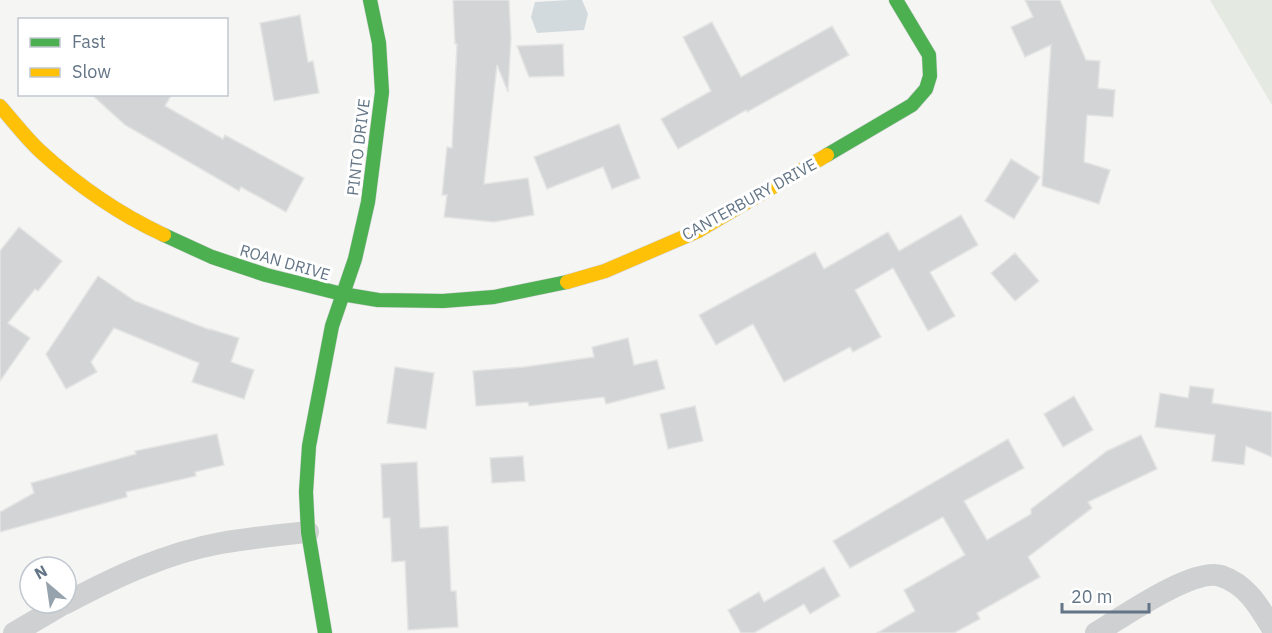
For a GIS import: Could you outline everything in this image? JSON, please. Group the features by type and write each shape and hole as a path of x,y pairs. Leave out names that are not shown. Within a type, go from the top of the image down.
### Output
{"street":[{"name":"PINTO DRIVE","path":"342,294 355,259 368,202 382,92 379,43 370,0"},
{"name":"CANTERBURY DRIVE","path":"342,294 378,300 432,301 494,297 555,285 605,271 698,231 922,98 932,77 929,55 896,0"},
{"name":"ROAN DRIVE","path":"0,106 39,150 91,193 147,227 212,257 266,275 342,294 332,326 309,446 306,492 308,532 325,633"},
{"path":"78,596 108,580 170,556 219,543 308,532"},
{"path":"1096,633 1177,585 1200,575 1219,575 1237,584 1250,594 1272,628"},
{"path":"14,633 45,615"}],"shaded area":[{"path":"582,0 588,14 584,30 537,33 531,17 535,2"},
{"path":"1210,0 1272,0 1272,105"}],"building":[{"path":"453,0 509,0 511,38 508,92 497,65 484,184 528,178 534,215 494,222 444,217 447,195 442,195 447,147 452,148 457,44 455,44"},
{"path":"1025,0 1060,0 1086,60 1100,61 1098,88 1115,90 1113,117 1087,115 1084,162 1110,170 1099,204 1042,186 1051,45 1025,57 1011,27 1033,17"},
{"path":"300,15 308,62 313,61 319,93 274,101 260,23"},
{"path":"712,22 741,77 832,26 849,55 678,149 661,119 711,91 683,37"},
{"path":"563,44 564,76 529,77 517,46"},
{"path":"93,96 171,96 165,106 223,139 225,135 304,178 286,212 241,187 239,191 125,125"},
{"path":"619,124 640,178 612,189 603,167 547,189 534,157"},
{"path":"1011,159 1040,177 1014,219 985,201"},
{"path":"961,215 978,245 930,272 955,316 928,331 893,268 855,290 881,337 853,352 850,347 784,382 753,324 716,345 699,315 815,252 824,269 888,232 899,251"},
{"path":"19,227 62,261 38,291 35,289 8,323 30,338 0,381 0,251"},
{"path":"1015,253 1039,281 1015,301 991,273"},
{"path":"98,276 135,301 210,330 239,338 231,362 254,370 244,399 192,382 199,363 114,328 91,362 97,372 66,389 46,354"},
{"path":"628,338 634,365 657,360 665,389 606,404 604,397 529,406 528,402 476,406 473,371 524,367 594,357 592,347"},
{"path":"395,367 434,373 426,429 387,423"},
{"path":"1190,386 1214,389 1212,403 1272,412 1272,457 1246,446 1244,465 1212,461 1215,435 1155,427 1160,393 1188,398"},
{"path":"1074,396 1093,430 1063,447 1044,414"},
{"path":"695,406 703,441 668,449 660,414"},
{"path":"217,434 224,465 195,472 196,476 126,492 127,497 0,532 0,512 34,493 31,483 136,454 135,451"},
{"path":"1141,435 1157,469 1088,502 1092,508 1028,557 1040,577 977,613 980,619 954,633 877,633 915,611 904,590 965,555 943,517 850,568 833,541 1008,439 1024,468 964,501 987,540 1031,514 1031,509 1107,451"},
{"path":"523,456 525,481 492,483 490,458"},
{"path":"417,462 420,528 448,526 451,591 456,591 458,627 408,630 405,561 392,562 390,518 383,518 381,464"},
{"path":"824,567 840,596 810,614 804,604 754,633 741,633 728,610 759,592 764,602"}],"traffic: fast":[{"path":"325,633 308,532 306,492 309,446 332,326 355,259 368,202 382,92 379,43 370,0"},
{"path":"827,155 912,105 926,89 930,76 929,55 896,0"},
{"path":"164,235 212,257 266,275 342,294 378,300 443,301 494,297 567,282"}],"traffic: slow":[{"path":"0,106 35,146 69,176 115,208 164,235"},
{"path":"567,282 605,271 698,231 827,155"}]}
